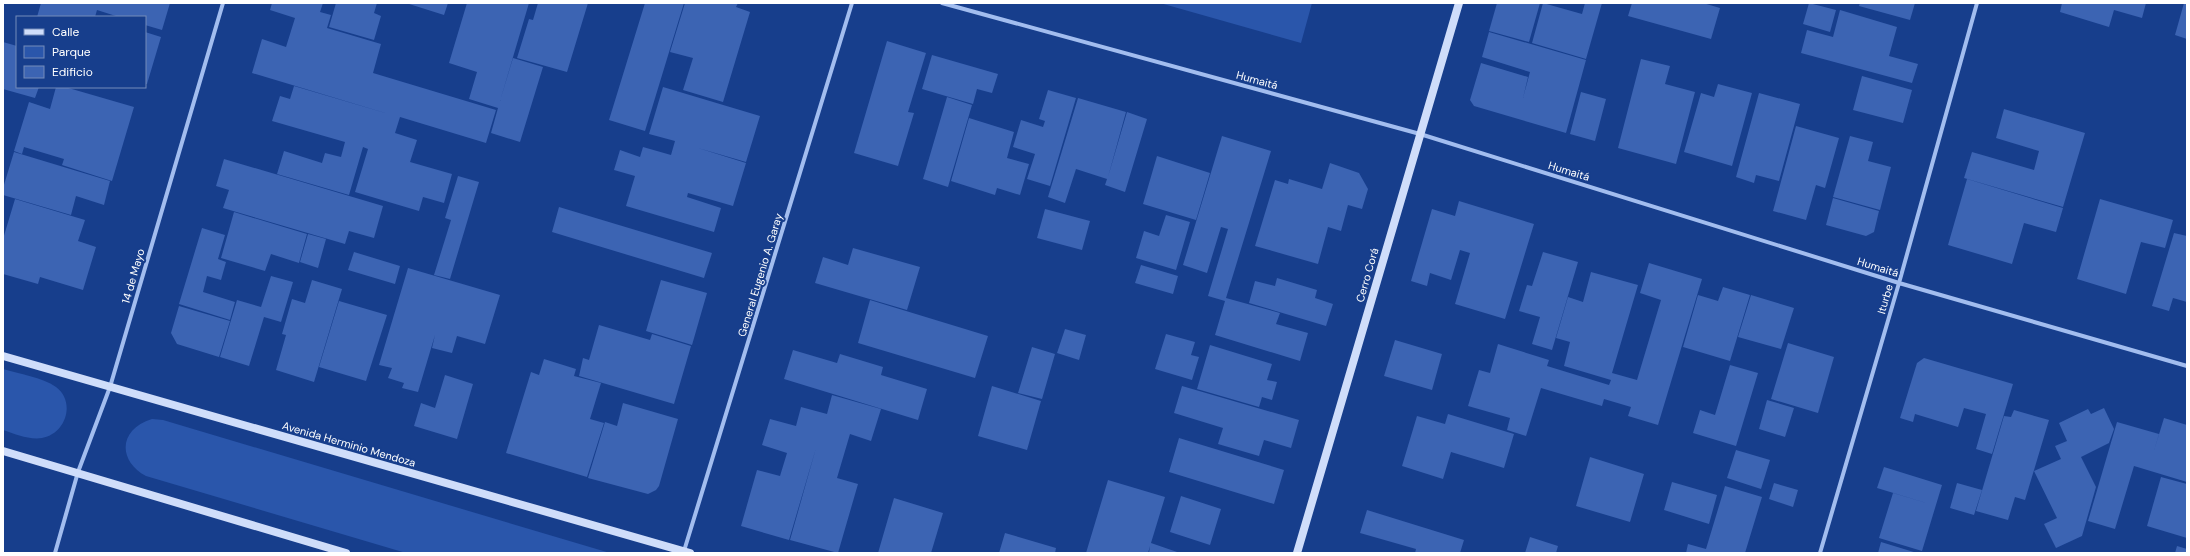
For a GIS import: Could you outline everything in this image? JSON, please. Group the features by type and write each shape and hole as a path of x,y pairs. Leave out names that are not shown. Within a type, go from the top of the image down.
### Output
{"street":[{"name":"14 de Mayo","path":"55,553 78,472 110,387 223,3"},
{"name":"General Eugenio A. Garay","path":"686,552 852,3"},
{"name":"Humaitá","path":"942,3 1420,134 1900,283 2187,366"},
{"name":"Cerro Corá","path":"1297,553 1459,3"},
{"name":"Iturbe","path":"1820,553 1900,283 1977,3"},
{"name":"Avenida Herminio Mendoza","path":"3,356 686,552"},
{"path":"3,451 78,472 346,553"}],"green space":[{"path":"1160,3 1312,3 1301,43"},
{"path":"3,369 44,381 56,387 62,393 66,401 66,417 57,430 42,438 32,438 3,430"},
{"path":"152,419 163,420 610,553 406,553 146,476 130,462 126,454 126,445 128,437 133,430"}],"building":[{"path":"41,3 170,3 162,30 146,25 146,16 116,16 97,10 95,16 37,16"},
{"path":"272,3 323,3 320,12 331,15 327,28 381,44 373,73 496,110 486,143 400,117 395,133 417,140 410,162 452,174 444,203 423,197 419,211 355,192 368,149 363,147 349,195 277,174 284,151 322,163 325,153 341,157 345,142 272,121 280,96 290,99 294,86 392,115 252,73 262,39 286,47 295,18 270,10"},
{"path":"336,3 377,3 374,13 381,16 374,40 329,27"},
{"path":"406,3 448,3 444,15"},
{"path":"467,3 529,3 500,101 513,58 543,67 520,142 491,133 498,108 469,99 477,72 449,63"},
{"path":"538,3 588,3 567,72 517,58 529,19 533,20"},
{"path":"645,3 684,3 645,131 609,120"},
{"path":"685,3 738,3 736,7 750,12 723,102 683,90 693,58 670,52"},
{"path":"1497,3 1540,3 1529,42 1489,31"},
{"path":"1543,3 1582,14 1585,3 1602,3 1586,59 1532,43"},
{"path":"1632,3 1703,3 1720,8 1711,39 1628,16"},
{"path":"1809,3 1836,10 1830,32 1803,24"},
{"path":"1860,3 1915,3 1910,20 1859,6"},
{"path":"2062,3 2146,3 2142,18 2114,10 2109,27 2060,12"},
{"path":"2184,3 2187,3 2187,39 2175,35"},
{"path":"1840,10 1897,27 1889,56 1918,64 1912,83 1801,53 1807,30 1833,37"},
{"path":"146,32 161,37 146,84"},
{"path":"1489,32 1586,60 1566,133 1474,106 1470,100 1481,63 1528,77 1523,98 1530,72 1482,57"},
{"path":"887,41 926,53 908,112 914,113 898,166 854,153"},
{"path":"3,42 16,46 16,88 39,88 35,98 3,89"},
{"path":"932,55 998,74 992,93 977,89 973,104 922,89"},
{"path":"1641,59 1670,66 1665,84 1695,92 1676,164 1618,148"},
{"path":"1862,76 1912,90 1903,123 1853,110"},
{"path":"1718,84 1752,93 1732,166 1684,152 1701,93 1714,97"},
{"path":"663,87 760,116 746,162 698,148 746,163 733,206 688,193 687,197 721,208 714,232 626,206 635,176 614,170 620,150 640,157 643,147 671,155 675,141 649,134"},
{"path":"56,88 68,88 134,107 112,181 62,165 64,159 24,147 22,154 14,151 29,102 50,109"},
{"path":"1048,90 1076,98 1050,186 1027,179 1035,154 1013,147 1021,120 1043,127 1045,121 1039,119"},
{"path":"1581,92 1606,99 1595,141 1570,134"},
{"path":"1759,93 1800,104 1779,181 1756,175 1754,183 1736,177"},
{"path":"947,97 972,105 948,187 923,179"},
{"path":"1078,98 1126,112 1108,177 1127,112 1147,119 1125,192 1105,185 1107,179 1076,169 1065,203 1048,197"},
{"path":"2004,109 2085,133 2063,207 1964,178 1972,152 2034,170 2039,151 1996,138"},
{"path":"969,118 1014,132 1007,158 1029,164 1020,195 997,188 995,195 951,181"},
{"path":"1796,126 1839,138 1825,188 1816,185 1806,220 1773,211"},
{"path":"1222,136 1271,151 1226,298 1280,313 1276,324 1308,333 1300,361 1215,335 1225,301 1208,296 1228,229 1221,227 1207,273 1183,265"},
{"path":"1850,136 1873,142 1868,161 1891,167 1880,210 1833,197"},
{"path":"14,152 110,181 104,205 76,196 71,215 3,195 3,188"},
{"path":"1157,156 1210,173 1196,220 1143,204"},
{"path":"224,159 383,206 374,238 349,231 345,244 223,208 229,190 216,186"},
{"path":"1330,163 1359,173 1368,189 1362,209 1348,205 1341,231 1328,227 1318,264 1255,246 1275,180 1288,184 1289,179 1322,189"},
{"path":"458,176 479,182 450,279 434,275 451,220 445,218"},
{"path":"1967,179 2063,208 2056,232 2024,223 2012,264 1948,245"},
{"path":"1833,198 1879,211 1874,232 1866,236 1826,225"},
{"path":"15,199 85,220 78,241 96,247 83,290 40,277 38,284 3,274 3,239"},
{"path":"2100,199 2173,220 2165,248 2141,242 2126,294 2077,279"},
{"path":"1459,201 1534,224 1505,319 1455,304 1470,253 1460,250 1451,280 1430,273 1427,286 1411,281 1432,209 1455,216"},
{"path":"559,207 712,253 704,278 552,232"},
{"path":"1045,209 1090,221 1082,250 1037,238"},
{"path":"234,212 307,234 299,263 271,254 265,271 221,258"},
{"path":"1166,215 1190,222 1176,270 1136,258 1144,231 1159,236"},
{"path":"202,228 225,235 218,259 226,262 221,280 207,276 203,292 235,302 230,320 179,304"},
{"path":"2174,233 2187,236 2187,302 2173,298 2169,311 2152,306"},
{"path":"308,234 326,239 318,268 300,262"},
{"path":"853,248 920,267 907,310 815,283 823,257 848,265"},
{"path":"354,252 400,266 395,284 348,270"},
{"path":"1543,252 1578,262 1552,350 1532,344 1540,317 1519,311 1527,285 1532,286"},
{"path":"1649,263 1702,279 1658,425 1628,416 1631,407 1604,399 1602,406 1541,388 1526,436 1507,430 1510,418 1468,406 1479,370 1490,373 1498,344 1549,360 1547,366 1609,385 1611,380 1564,366 1570,342 1556,338 1568,297 1583,302 1591,272 1638,285 1612,373 1637,380 1661,300 1640,293"},
{"path":"1141,265 1178,276 1173,294 1135,283"},
{"path":"408,268 500,295 485,344 457,336 452,353 432,348 435,335 418,392 402,388 404,383 388,378 392,368 379,365"},
{"path":"271,276 293,282 281,322 264,317 249,366 220,357 237,300 261,307"},
{"path":"1277,278 1317,290 1315,298 1333,304 1326,326 1249,303 1255,281 1275,286"},
{"path":"312,280 342,289 314,382 276,370 286,335 282,334 292,299 305,303"},
{"path":"661,280 707,293 692,345 646,331"},
{"path":"1723,287 1750,295 1730,361 1683,347 1698,295 1718,301"},
{"path":"1751,295 1794,308 1781,349 1738,337"},
{"path":"870,300 988,336 975,378 858,343"},
{"path":"339,301 387,315 366,381 319,367"},
{"path":"179,306 230,321 219,357 177,344 171,333"},
{"path":"599,325 650,340 652,334 691,346 674,404 579,376 583,358 589,360"},
{"path":"1065,329 1086,335 1079,360 1057,353"},
{"path":"1166,334 1195,342 1191,355 1199,357 1192,380 1155,369"},
{"path":"1395,340 1442,354 1432,390 1384,376"},
{"path":"1788,343 1834,357 1818,413 1771,399"},
{"path":"1210,345 1272,364 1267,380 1277,382 1272,400 1262,397 1259,407 1197,389"},
{"path":"1032,347 1055,354 1042,399 1018,393"},
{"path":"793,350 837,363 840,354 883,367 881,375 927,389 918,420 784,379"},
{"path":"1924,358 2013,384 1992,454 1976,449 1986,414 1964,408 1958,427 1915,414 1913,422 1900,418 1917,363"},
{"path":"544,359 576,369 574,376 601,383 590,419 604,423 587,477 506,453 531,372 539,375"},
{"path":"1730,365 1758,373 1736,446 1693,433 1700,410 1715,415"},
{"path":"445,375 473,384 457,439 414,426 421,403 435,408"},
{"path":"992,386 1041,401 1027,450 978,436"},
{"path":"1182,386 1299,420 1291,448 1264,440 1259,456 1218,444 1223,428 1174,413"},
{"path":"832,395 881,409 871,441 850,434 837,478 858,484 838,553 790,540 816,448 789,540 741,526 757,470 780,476 787,453 762,445 770,419 796,426 801,407 827,414"},
{"path":"1767,400 1794,408 1785,437 1759,429"},
{"path":"623,403 678,419 659,486 656,490 648,494 588,478 605,422 617,426"},
{"path":"2104,408 2114,429 2109,443 2081,457 2096,487 2082,536 2056,548 2044,524 2057,518 2034,471 2061,459 2055,446 2067,441 2059,423 2088,409 2091,414"},
{"path":"2014,410 2049,420 2025,500 2015,497 2008,520 1976,511 2004,416 2011,417"},
{"path":"1448,414 1514,434 1504,468 1451,452 1443,479 1402,466 1417,416 1445,424"},
{"path":"2164,418 2187,425 2187,482 2134,466 2115,529 2088,521 2117,422 2159,434 2153,454"},
{"path":"1179,438 1284,470 1274,504 1169,472"},
{"path":"1736,450 1770,460 1761,489 1727,478"},
{"path":"1590,457 1644,474 1630,522 1576,506"},
{"path":"1884,467 1942,485 1922,551 1879,538 1893,493 1933,505 1877,488"},
{"path":"2161,477 2187,484 2187,538 2147,526"},
{"path":"1108,480 1165,497 1151,543 1180,553 1149,553 1150,546 1148,553 1086,553"},
{"path":"1672,482 1717,495 1709,524 1664,510"},
{"path":"1774,483 1798,490 1793,507 1769,499"},
{"path":"1957,483 1982,490 1974,515 1950,508"},
{"path":"1725,486 1762,497 1745,553 1686,553 1688,544 1706,549"},
{"path":"1181,496 1221,509 1210,545 1170,532"},
{"path":"894,498 943,513 931,553 878,553"},
{"path":"1367,510 1464,540 1460,553 1415,553 1416,549 1360,533"},
{"path":"1005,533 1056,548 1055,553 999,553"},
{"path":"1530,537 1558,546 1556,553 1525,553"},
{"path":"1881,542 1917,553 1878,553"},
{"path":"2177,546 2187,549 2187,553 2175,553"}]}
